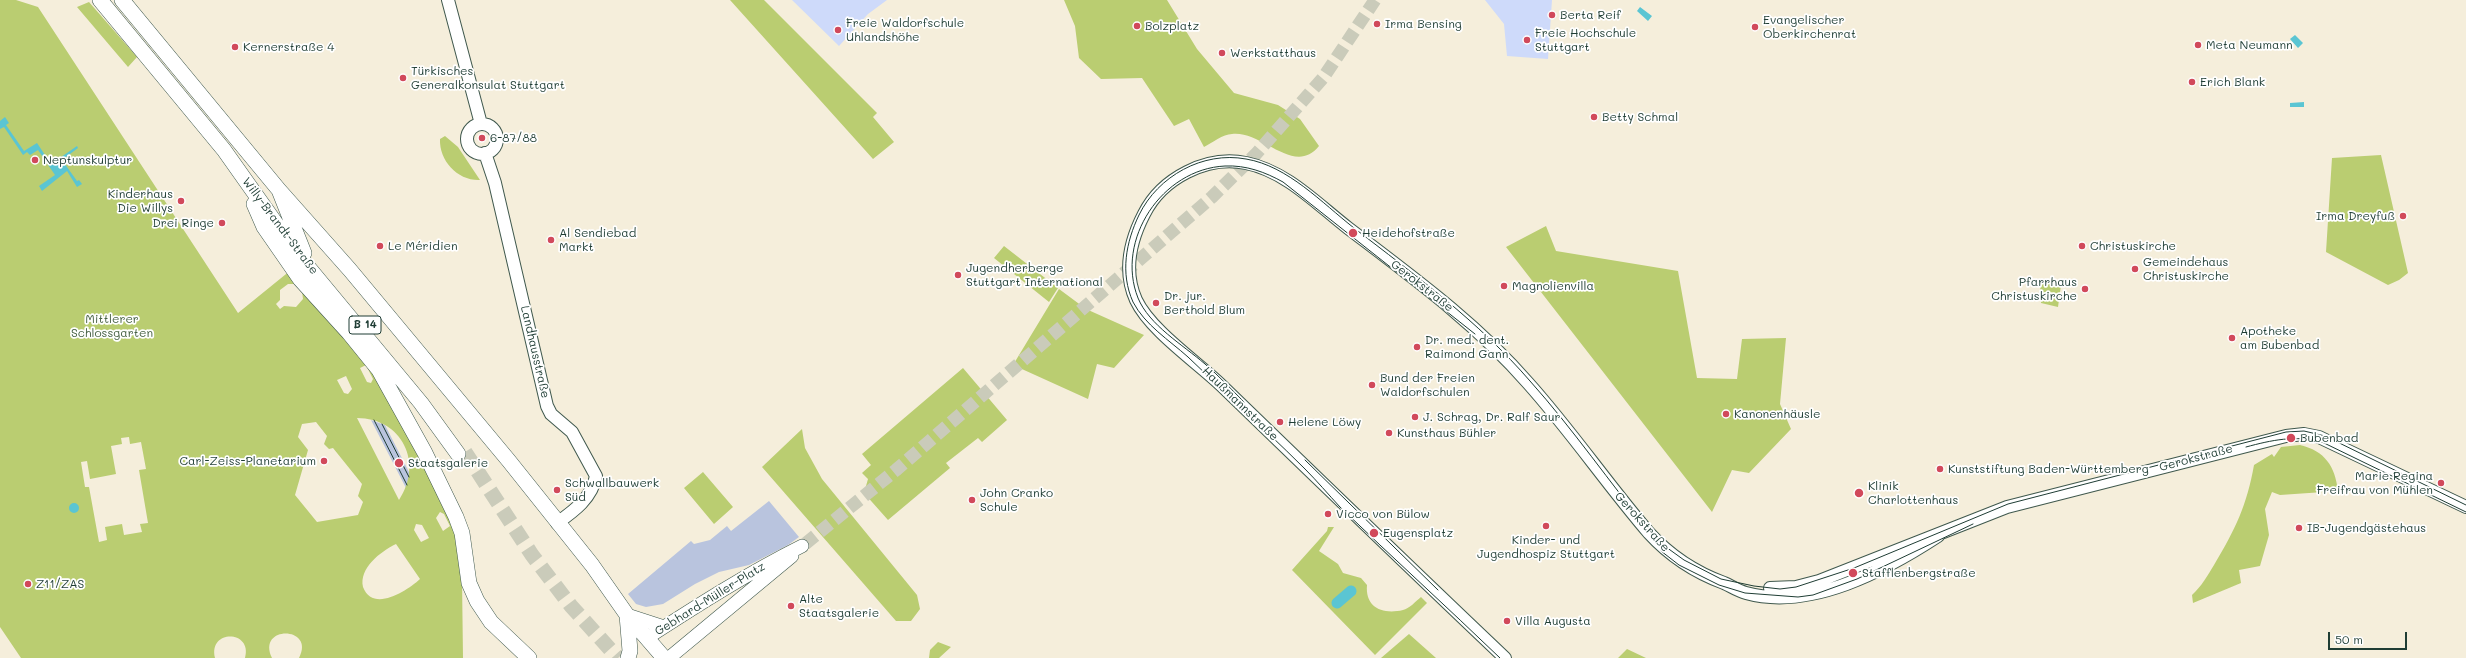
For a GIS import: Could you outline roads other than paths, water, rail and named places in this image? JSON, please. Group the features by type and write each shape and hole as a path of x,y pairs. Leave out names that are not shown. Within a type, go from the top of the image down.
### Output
{"main road":[{"name":"Willy-Brandt-Straße","path":"100,0 224,150 299,256 462,453 425,399 303,252 279,190 122,0"},
{"path":"240,172 264,227 300,279 349,333 379,370 425,453 456,516 462,533 469,583 477,601 492,622 528,658"},
{"path":"279,190 350,270 529,485 557,523 592,565 627,615 654,650 664,627 627,615"},
{"path":"331,293 349,333"},
{"name":"Gebhard-Müller-Platz","path":"664,627 702,601 783,554 803,545 682,652 669,658"},
{"path":"627,615 627,656"},
{"name":"Gebhard-Müller-Platz","path":"627,656 654,650"}],"street":[{"path":"448,0 480,124"},
{"path":"480,124 490,126 496,134 494,146 485,153 476,153 468,143 470,130 480,124"},
{"name":"Landhausstraße","path":"485,153 495,184 548,406 551,414 572,432 596,476 591,491 582,504 557,523"},
{"name":"Gerokstraße","path":"1136,300 1129,273 1131,249 1143,216 1157,194 1181,176 1215,162 1247,163 1270,171 1301,191 1438,297 1481,334 1527,382 1631,512 1664,550 1682,563 1725,584 1745,593 1764,596 1798,597 1812,595 1857,579 1894,561 1938,536 1996,511 2020,503 2273,438 2304,434 2319,436 2466,507"},
{"name":"Haußmannstraße","path":"1136,300 1156,326 1213,377 1346,507 1505,658"}],"water":[{"path":"1640,7 1652,16 1648,21 1637,11"},
{"path":"2295,35 2303,43 2298,48 2290,39"},
{"path":"2304,102 2304,107 2290,107 2290,103"},
{"path":"5,117 9,123 6,125 24,151 37,143 51,164 77,146 78,148 62,160 77,181 79,180 82,184 77,187 67,171 42,191 39,186 55,175 38,150 30,155 27,152 23,155 4,127 0,129 0,121"},
{"path":"72,503 76,503 78,504 78,512 72,513 69,510 69,506"}],"waterway":[{"path":"1337,603 1351,591"}],"tunnel":[{"path":"805,544 896,470 1212,197 1256,154 1323,78 1375,0"},
{"path":"465,452 532,555 571,606 618,658"}],"tram line":[{"path":"1500,658 1340,507 1286,451 1188,357 1158,332 1138,310 1133,302 1127,280 1126,258 1128,247 1134,225 1147,201 1170,178 1184,169 1198,163 1214,159 1246,159 1276,169 1304,187 1446,300 1490,339 1546,399 1651,533 1666,547 1684,560 1721,579 1754,586 1780,589 1796,587 1854,568 2008,504 2286,432 2304,431 2325,436 2466,505"},
{"path":"1244,402 1210,369 1167,334 1150,317 1138,298 1133,276 1133,253 1139,232 1149,211 1164,194 1182,180 1202,170 1225,166 1248,168 1262,172 1283,182 1475,334"},
{"path":"374,420 407,485"},
{"path":"382,424 409,477"},
{"path":"2246,447 2284,439 2302,439 2322,442 2466,512"},
{"path":"2188,463 2217,455"},
{"path":"1305,460 1438,590"},
{"path":"1661,551 1679,565 1719,585 1745,593 1798,597 1813,595 1857,579 1973,524"}],"place":[{"name":"Berta Reif","path":"1552,15"},
{"name":"Irma Bensing","path":"1377,24"},
{"name":"Bolzplatz","path":"1137,26"},
{"name":"Evangelischer Oberkirchenrat","path":"1755,27"},
{"name":"Freie Waldorfschule Uhlandshöhe","path":"838,30"},
{"name":"Freie Hochschule Stuttgart","path":"1527,40"},
{"name":"Meta Neumann","path":"2198,45"},
{"name":"Kernerstraße 4","path":"235,47"},
{"name":"Werkstatthaus","path":"1222,53"},
{"name":"Türkisches Generalkonsulat Stuttgart","path":"403,78"},
{"name":"Erich Blank","path":"2192,82"},
{"name":"Betty Schmal","path":"1594,117"},
{"name":"6-87/88","path":"482,138"},
{"name":"Neptunskulptur","path":"35,160"},
{"name":"Kinderhaus Die Willys","path":"181,201"},
{"name":"Irma Dreyfuß","path":"2403,216"},
{"name":"Drei Ringe","path":"222,223"},
{"name":"Heidehofstraße","path":"1353,233"},
{"name":"Al Sendiebad Markt","path":"551,240"},
{"name":"Le Méridien","path":"380,246"},
{"name":"Christuskirche","path":"2082,246"},
{"name":"Gemeindehaus Christuskirche","path":"2135,269"},
{"name":"Jugendherberge Stuttgart International","path":"958,275"},
{"name":"Magnolienvilla","path":"1504,286"},
{"name":"Pfarrhaus Christuskirche","path":"2085,289"},
{"name":"Dr. jur. Berthold Blum","path":"1156,303"},
{"name":"Apotheke am Bubenbad","path":"2232,338"},
{"name":"Dr. med. dent. Raimond Gann","path":"1417,347"},
{"name":"Bund der Freien Waldorfschulen","path":"1372,385"},
{"name":"Kanonenhäusle","path":"1726,414"},
{"name":"J. Schrag, Dr. Ralf Saur","path":"1415,417"},
{"name":"Helene Löwy","path":"1280,422"},
{"name":"Kunsthaus Bühler","path":"1389,433"},
{"name":"Bubenbad","path":"2291,438"},
{"name":"Carl-Zeiss-Planetarium","path":"324,461"},
{"name":"Staatsgalerie","path":"399,463"},
{"name":"Kunststiftung Baden-Württemberg","path":"1940,469"},
{"name":"Marie Regina Freifrau von Mühlen","path":"2441,483"},
{"name":"Schwallbauwerk Süd","path":"557,490"},
{"name":"Klinik Charlottenhaus","path":"1859,493"},
{"name":"John Cranko Schule","path":"972,500"},
{"name":"Vicco von Bülow","path":"1328,514"},
{"name":"Kinder- und Jugendhospiz Stuttgart","path":"1546,526"},
{"name":"IB-Jugendgästehaus","path":"2299,528"},
{"name":"Eugensplatz","path":"1374,533"},
{"name":"Stafflenbergstraße","path":"1853,573"},
{"name":"Z11/ZAS","path":"28,584"},
{"name":"Alte Staatsgalerie","path":"791,606"},
{"name":"Villa Augusta","path":"1507,621"}],"park label":[{"name":"Mittlerer Schlossgarten","path":"112,326"}]}
